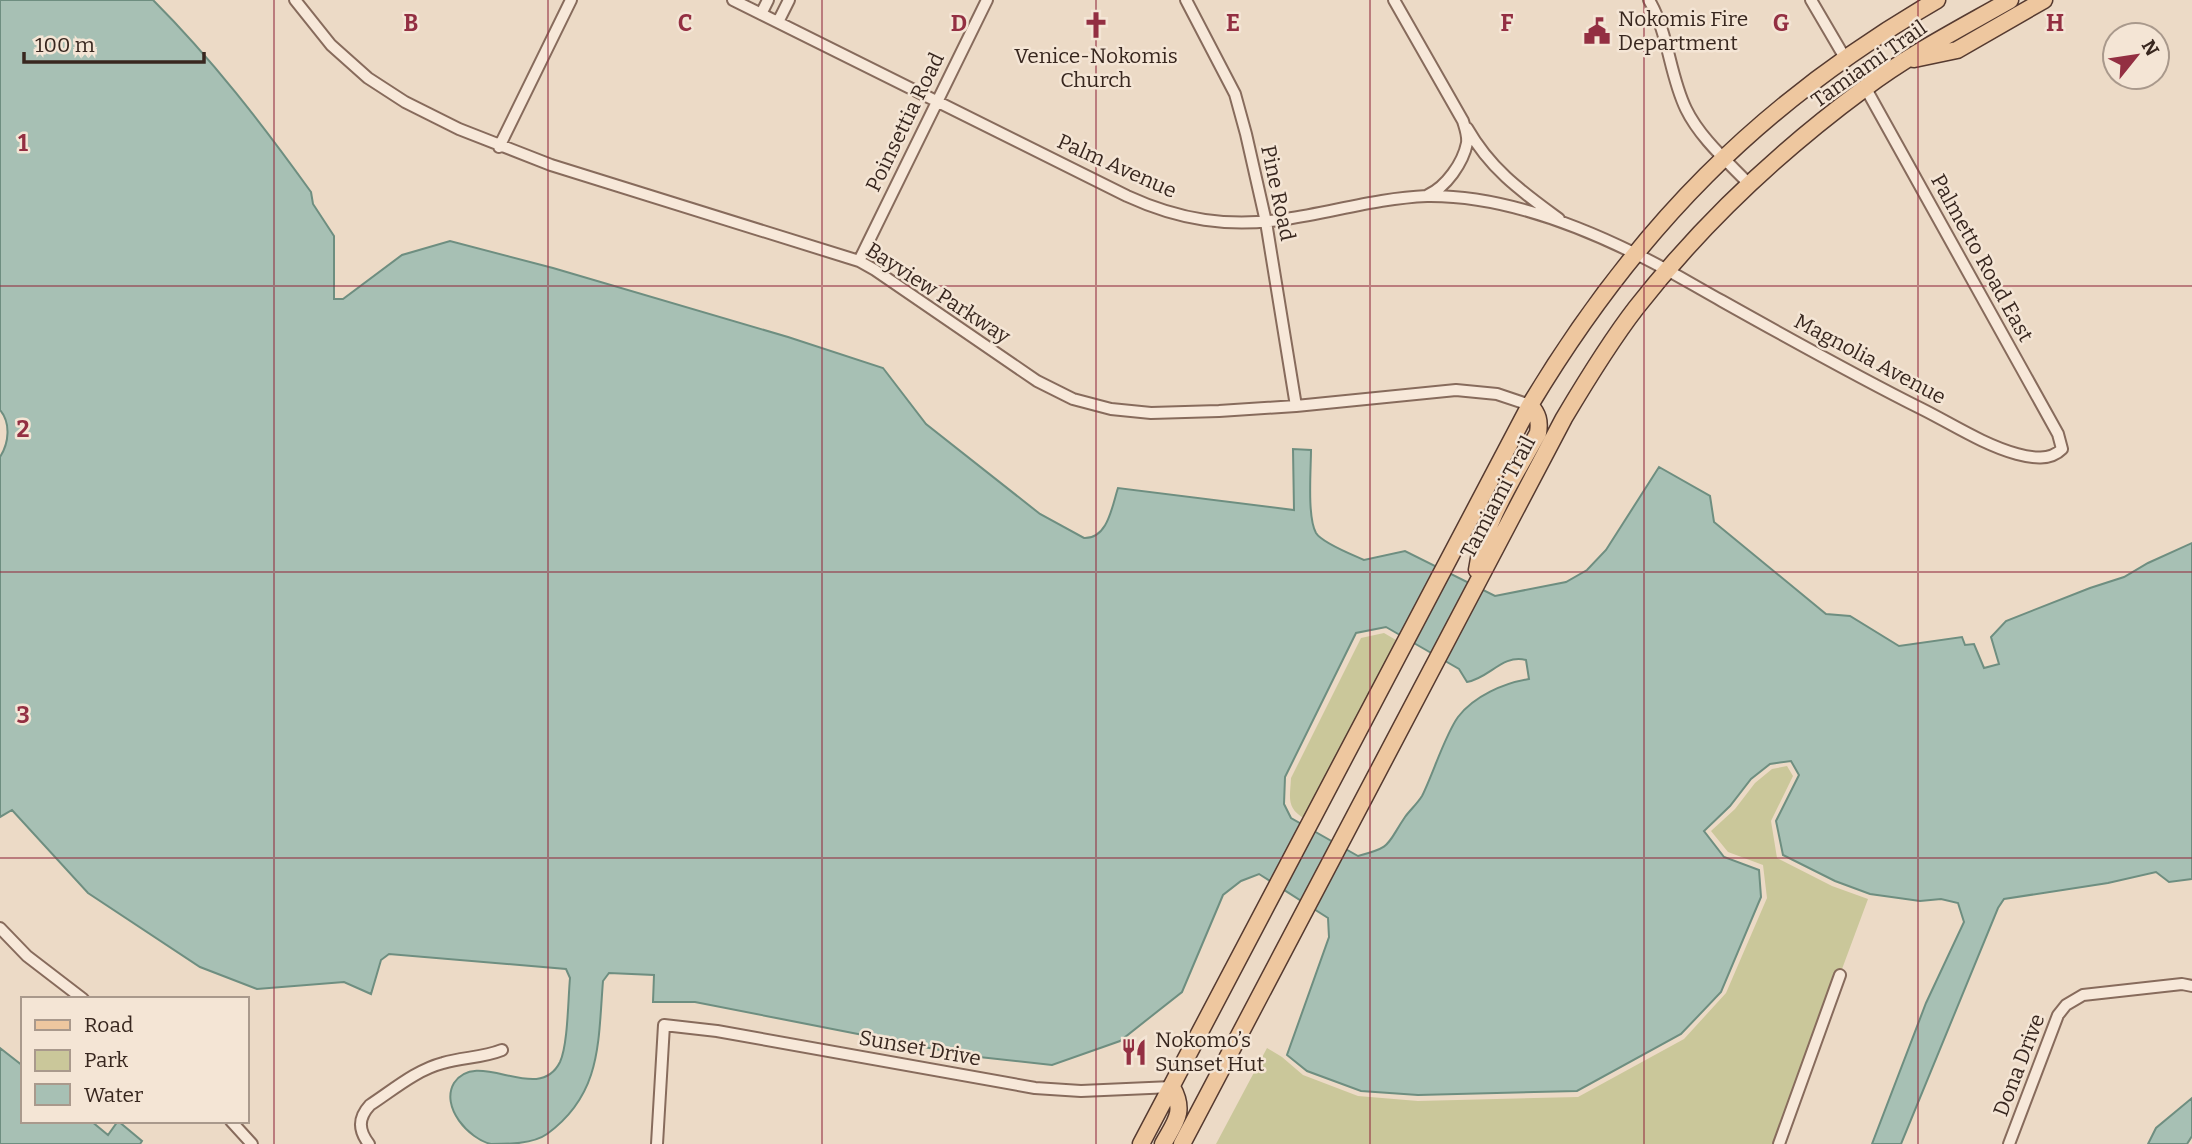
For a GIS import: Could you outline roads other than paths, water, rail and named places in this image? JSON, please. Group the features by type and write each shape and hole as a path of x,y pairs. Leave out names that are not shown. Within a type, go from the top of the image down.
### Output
{"main road":[{"name":"Tamiami Trail","path":"1141,1144 1530,405 1577,329 1634,253 1723,158 1769,116 1845,58 1937,0"},
{"name":"Tamiami Trail","path":"1182,1144 1476,583 1584,384 1635,309 1667,270 1749,185 1801,139 1866,87 1905,61 2010,0"},
{"path":"1905,61 1957,50 2044,0"},
{"path":"1476,583 1480,550 1538,433 1538,419 1530,405"},
{"path":"1163,1144 1178,1117 1180,1106 1172,1087"}],"street":[{"name":"Bayview Parkway","path":"295,0 331,45 368,78 416,107 499,147 589,178 859,261 1037,382 1073,399 1111,409 1151,413 1296,406 1456,390 1497,394 1530,405"},
{"path":"499,147 571,0"},
{"name":"Palm Avenue","path":"733,0 936,102 1159,209 1187,218 1222,223 1266,222 1373,202 1450,197 1500,204 1564,223 1634,253"},
{"path":"761,14 768,0"},
{"path":"778,22 789,0"},
{"name":"Poinsettia Road","path":"859,261 987,0"},
{"name":"Pine Road","path":"1186,0 1235,94 1246,134 1266,222 1296,406"},
{"path":"1394,0 1477,145 1508,181 1564,223"},
{"path":"1649,0 1666,38 1686,109 1723,158 1749,185"},
{"path":"1811,0 1845,58"},
{"name":"Palmetto Road East","path":"1866,87 2058,434 2062,449"},
{"path":"1426,197 1447,181 1464,153 1467,135 1463,121"},
{"name":"Magnolia Avenue","path":"1634,253 1866,381 2005,450 2020,455 2046,457 2062,449"},
{"path":"0,928 27,956 80,997"},
{"path":"1779,1144 1840,975"},
{"name":"Dona Drive","path":"2009,1144 2059,1015 2066,1005 2083,995 2182,984 2192,986"},
{"name":"Sunset Drive","path":"657,1144 664,1025 717,1031 1035,1088 1081,1091 1172,1087"},
{"path":"369,1144 360,1126 364,1112 370,1105 429,1068 455,1060 485,1057 502,1050"},
{"path":"233,1123 252,1144"}],"water":[{"path":"0,0 153,0 196,45 236,93 311,192 313,204 334,236 334,299 343,299 402,255 450,241 553,268 788,337 883,368 926,424 1040,514 1084,538 1092,537 1104,527 1118,488 1294,510 1293,449 1311,450 1311,516 1316,533 1324,541 1364,560 1405,551 1495,596 1566,582 1587,570 1606,550 1659,467 1710,496 1714,522 1826,614 1850,616 1899,646 1962,637 1965,645 1974,644 1984,668 1999,664 1991,637 2006,621 2124,577 2192,543 2192,879 2169,882 2156,872 2108,883 2004,899 1901,1144 1872,1144 1926,1003 1964,922 1958,903 1941,899 1920,901 1870,894 1835,881 1783,855 1776,821 1799,775 1791,761 1770,764 1751,779 1730,806 1704,831 1724,857 1759,870 1761,897 1721,992 1681,1034 1577,1091 1418,1095 1361,1091 1307,1071 1287,1055 1329,937 1328,918 1259,874 1241,881 1223,895 1182,992 1120,1041 1052,1065 970,1056 695,1002 653,1002 654,975 609,973 603,981 594,1065 578,1102 547,1134 535,1140 491,1144 474,1136 459,1121 451,1102 454,1083 465,1074 478,1071 538,1079 550,1074 560,1062 565,1045 570,978 566,969 389,954 381,960 371,994 344,982 257,989 200,967 88,893 12,810 0,817 0,457 8,433 4,415 0,410","holes":["1386,627 1459,669 1467,682 1510,660 1526,660 1529,679 1490,692 1472,703 1458,717 1422,796 1388,844 1358,856 1291,818 1284,804 1285,777 1356,633"]},
{"path":"0,1048 21,1064 21,1123 93,1123 108,1135 117,1123 120,1123 142,1141 140,1144 0,1144"},
{"path":"2192,1098 2192,1136 2187,1144 2148,1144 2156,1128"}],"place":[{"name":"Venice-Nokomis Church","path":"1096,25"},
{"name":"Nokomis Fire Department","path":"1597,31"},
{"name":"Nokomo’s Sunset Hut","path":"1134,1052"}]}
